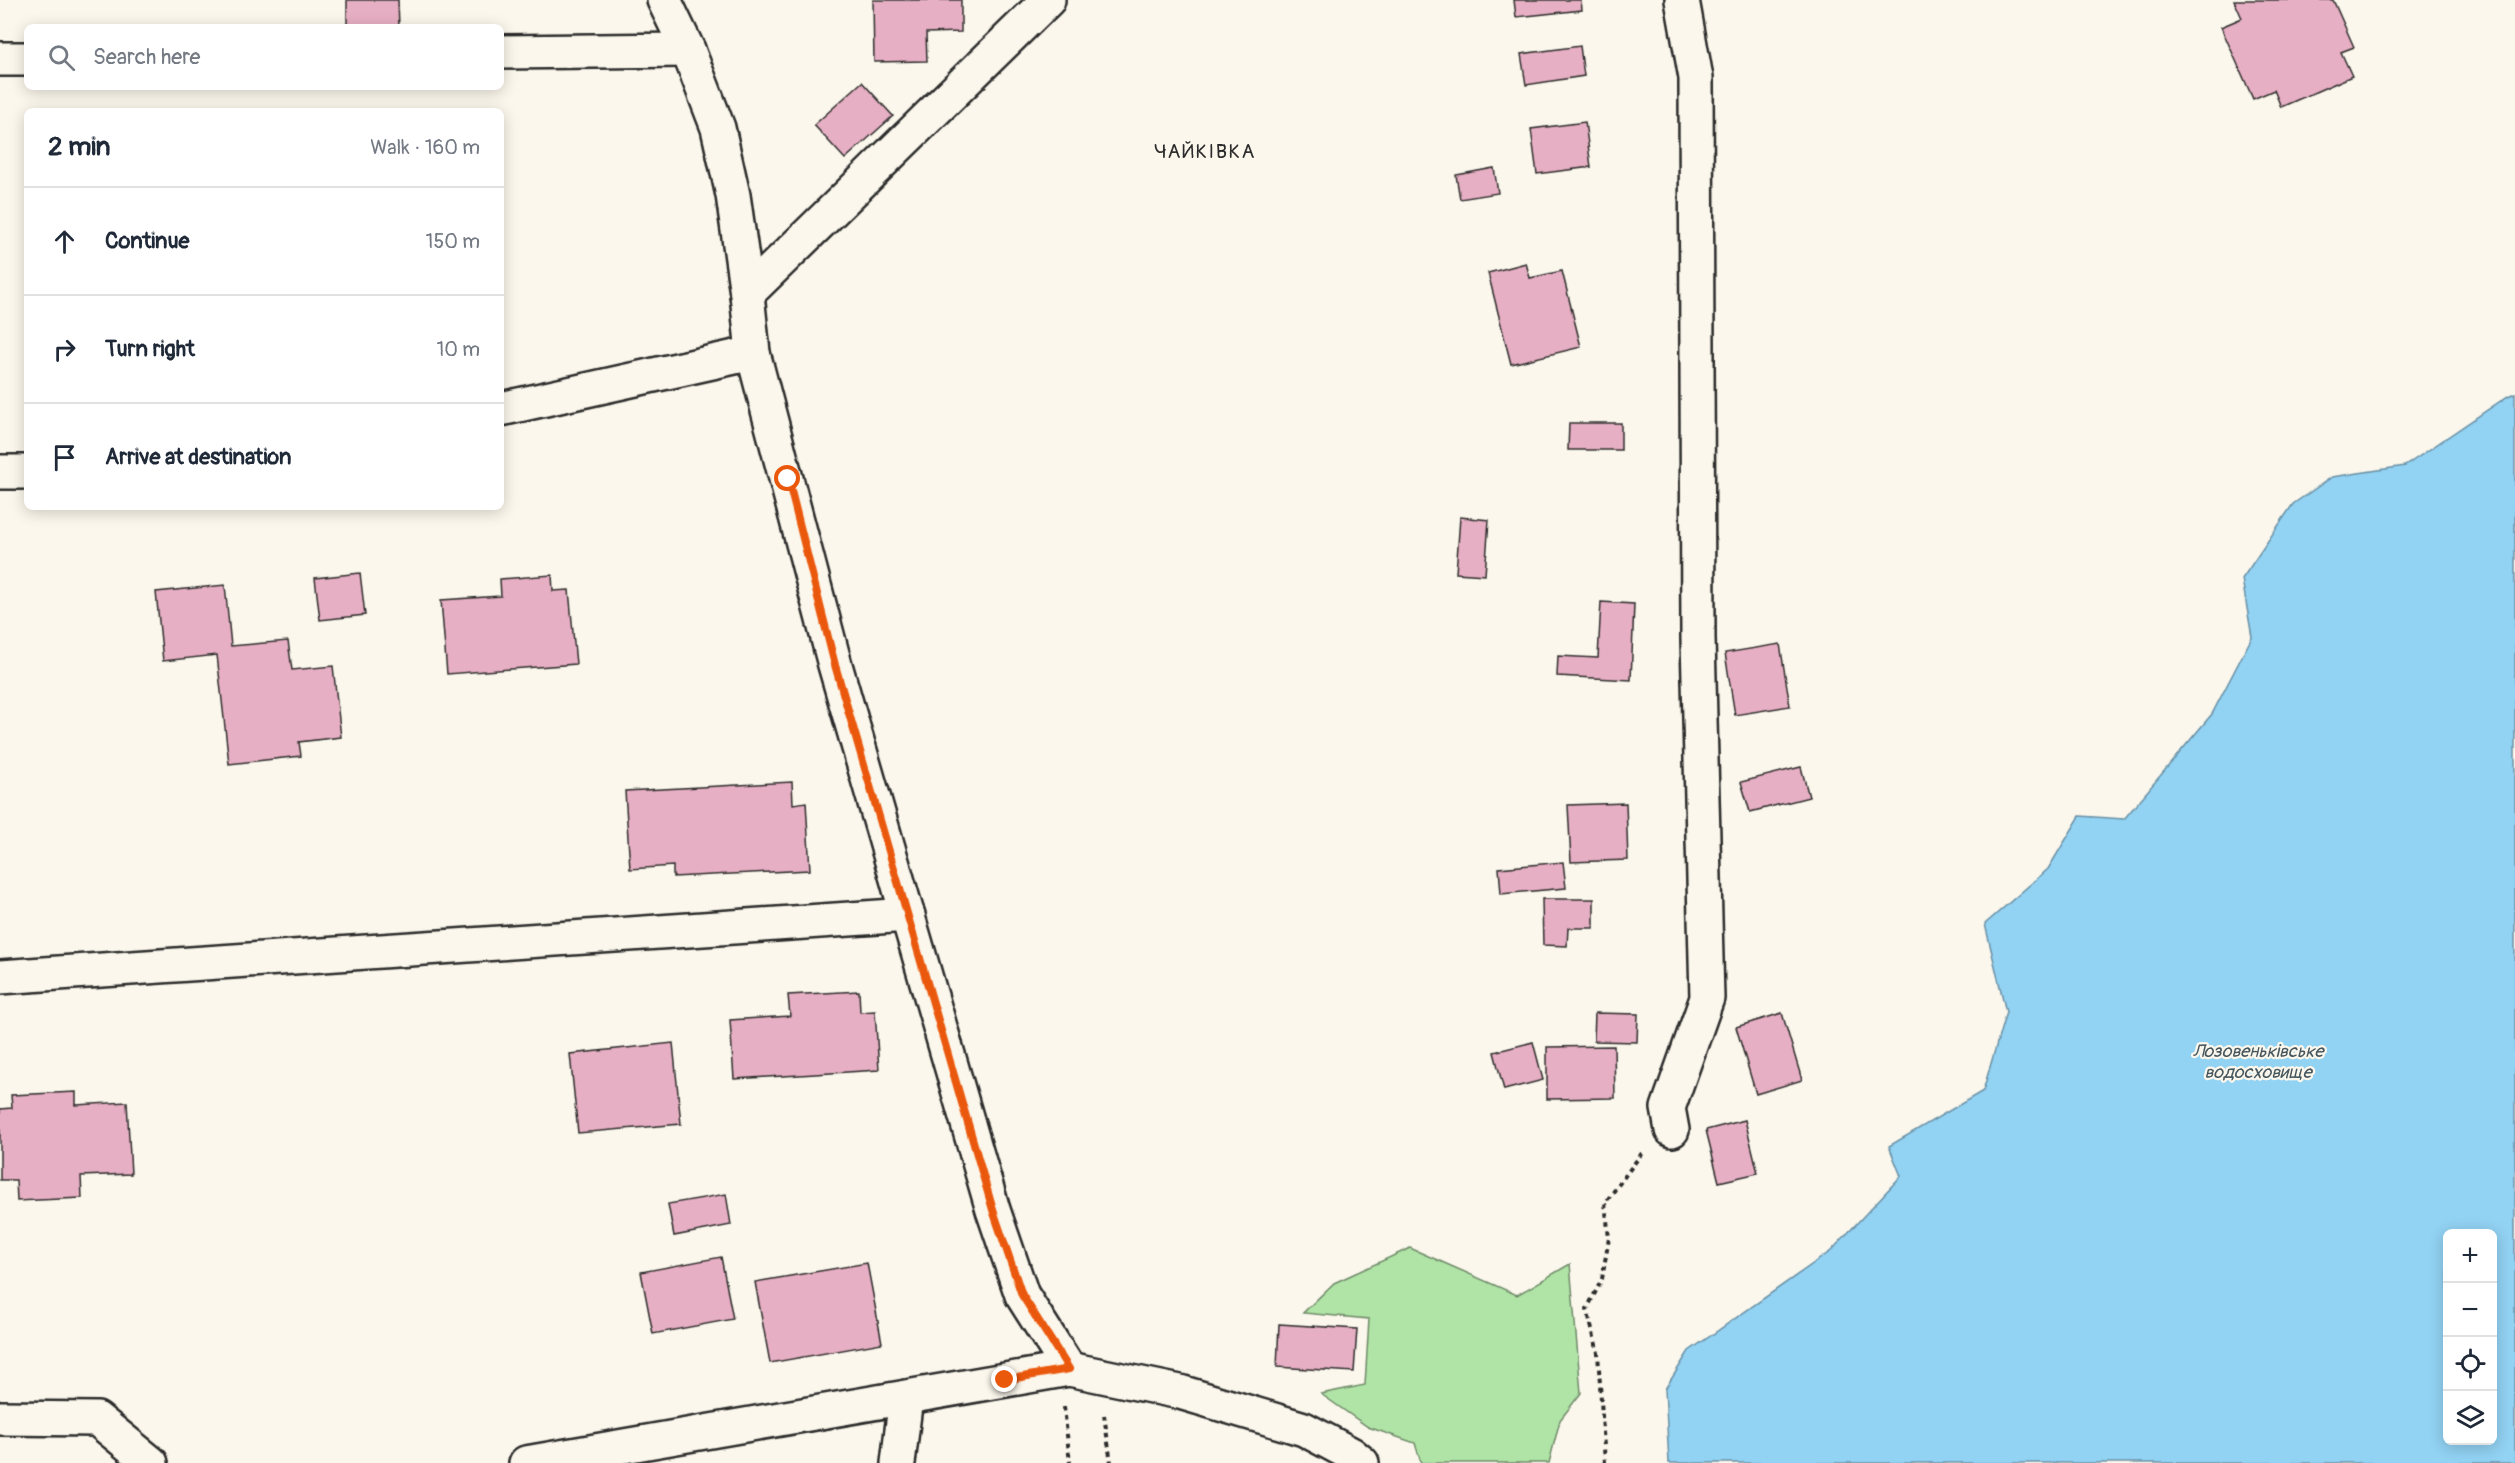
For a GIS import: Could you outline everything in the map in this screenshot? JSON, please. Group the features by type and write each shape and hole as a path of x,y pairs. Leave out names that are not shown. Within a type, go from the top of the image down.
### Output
{"street":[{"path":"664,0 688,50 718,128 733,195 753,352 835,665 993,1210 1022,1295 1069,1369"},
{"path":"747,294 1048,0"},
{"path":"1670,1119 1707,998 1698,639 1696,78 1682,0"},
{"path":"504,52 688,50"},
{"path":"0,59 24,58"},
{"path":"504,408 753,352"},
{"path":"0,472 24,472"},
{"path":"0,977 908,915"},
{"path":"526,1463 1069,1369 1180,1392 1304,1429 1351,1454 1362,1463"},
{"path":"898,1463 906,1397"},
{"path":"0,1418 97,1419 151,1463"}],"path":[{"path":"1605,1463 1598,1353 1587,1309 1602,1279 1609,1238 1605,1203 1670,1119"},
{"path":"1103,1410 1111,1463"}],"green space":[{"path":"1410,1248 1517,1295 1570,1264 1581,1393 1560,1420 1549,1463 1421,1463 1415,1443 1368,1427 1321,1394 1365,1385 1369,1319 1303,1313 1334,1283"}],"water":[{"name":"Лозовеньківське водосховище","path":"2515,393 2515,1463 1669,1463 1665,1389 1689,1351 1831,1251 1901,1176 1889,1146 1983,1091 2006,1012 1985,924 2048,869 2080,816 2124,819 2212,714 2252,637 2242,579 2293,504 2332,477 2405,466"}],"building":[{"path":"347,0 398,0 399,24 347,24"},
{"path":"873,0 961,0 961,32 926,33 927,61 874,62"},
{"path":"1514,0 1581,0 1582,10 1516,17"},
{"path":"2234,0 2333,0 2354,47 2341,52 2352,76 2281,107 2274,90 2253,99 2221,27 2242,18"},
{"path":"1580,46 1584,76 1526,85 1521,54"},
{"path":"862,82 893,116 845,159 814,125"},
{"path":"1585,122 1591,167 1537,174 1531,129"},
{"path":"1494,168 1498,193 1460,199 1456,175"},
{"path":"1526,263 1530,278 1562,271 1581,347 1511,364 1488,273"},
{"path":"1569,423 1621,423 1621,450 1568,450"},
{"path":"1460,517 1489,520 1485,575 1456,573"},
{"path":"360,573 365,615 320,620 315,578"},
{"path":"552,575 553,591 569,590 576,664 447,674 441,600 501,596 500,579"},
{"path":"225,585 231,646 288,641 292,670 333,666 341,737 299,742 301,756 229,764 217,655 163,661 156,592"},
{"path":"1601,602 1634,604 1631,680 1557,676 1558,656 1598,658"},
{"path":"1780,644 1790,706 1735,715 1725,653"},
{"path":"1801,767 1809,797 1750,812 1741,782"},
{"path":"792,782 793,804 806,802 810,870 673,877 673,866 630,869 625,791"},
{"path":"1626,803 1628,860 1571,862 1568,805"},
{"path":"1563,862 1566,888 1501,894 1499,868"},
{"path":"1542,899 1594,899 1594,928 1568,928 1567,946 1543,945"},
{"path":"859,991 860,1012 875,1011 879,1070 734,1079 730,1020 790,1016 788,995"},
{"path":"1595,1013 1638,1014 1637,1042 1594,1041"},
{"path":"1782,1013 1802,1080 1756,1094 1736,1027"},
{"path":"1533,1042 1543,1080 1504,1090 1494,1052"},
{"path":"673,1043 681,1124 578,1133 570,1054"},
{"path":"1614,1046 1615,1098 1547,1099 1547,1047"},
{"path":"76,1092 76,1105 127,1102 131,1174 81,1176 82,1198 17,1201 16,1180 0,1180 0,1109 12,1108 11,1095"},
{"path":"1745,1120 1758,1173 1719,1182 1706,1130"},
{"path":"726,1194 731,1225 674,1236 668,1204"},
{"path":"721,1257 733,1319 653,1334 641,1272"},
{"path":"867,1263 882,1343 770,1363 755,1282"},
{"path":"1279,1324 1357,1329 1354,1372 1277,1367"}],"district":[{"name":"ЧАЙКІВКА","path":"1205,151"}],"route":[{"path":"788,479 835,665 993,1210 1022,1295 1069,1369 1005,1380"}]}
